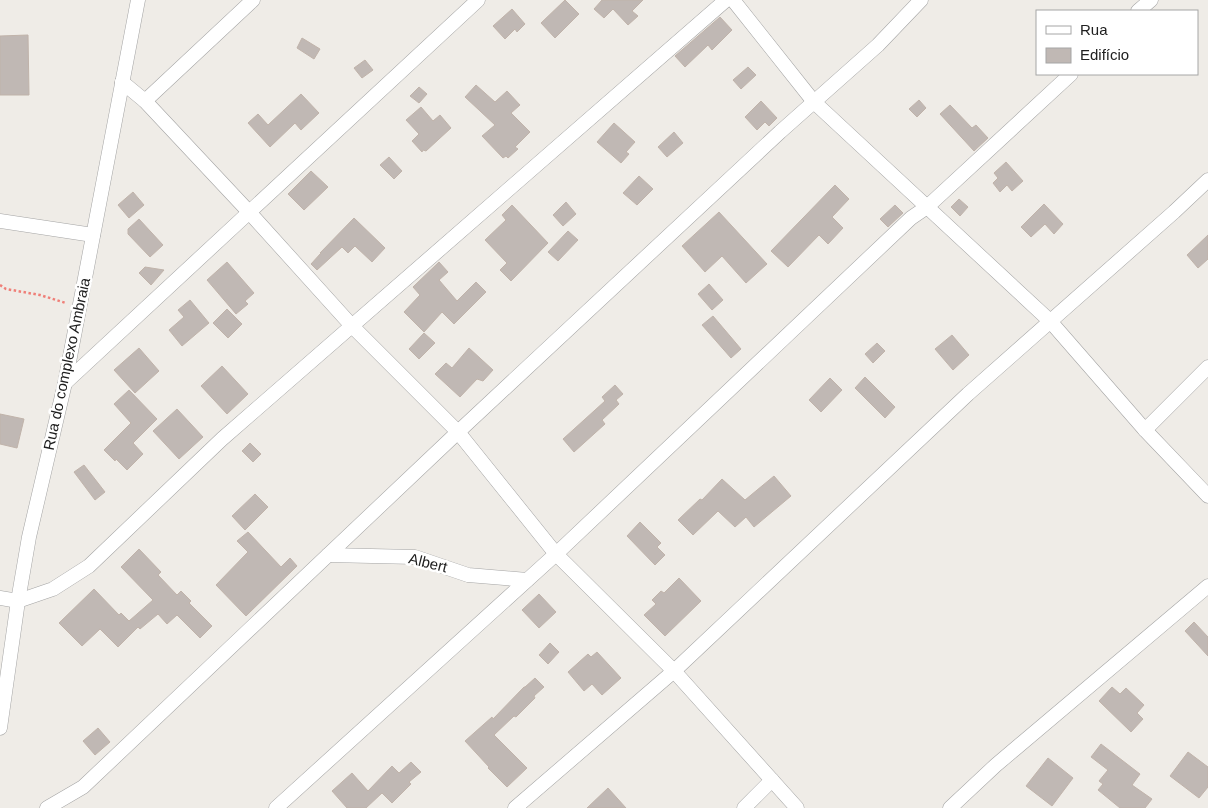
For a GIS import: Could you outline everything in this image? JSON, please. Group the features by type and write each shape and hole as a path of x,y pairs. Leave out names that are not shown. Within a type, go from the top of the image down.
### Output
{"street":[{"name":"Rua do complexo Ambraia","path":"0,728 29,537 65,383 138,0"},
{"path":"145,101 253,0"},
{"path":"65,383 478,0"},
{"path":"0,598 18,601 53,589 89,566 222,439 726,0"},
{"path":"733,0 814,102 1050,321 1145,430 1208,496"},
{"path":"47,808 83,787 458,432 773,139 878,45 921,0"},
{"path":"1139,10 1151,0"},
{"path":"276,808 556,554 911,218 927,208 1070,75"},
{"path":"122,82 145,101 352,326 458,432 556,554 674,671 797,808"},
{"path":"515,808 674,671 917,441 1208,180"},
{"path":"0,222 93,235"},
{"path":"1145,430 1208,367"},
{"name":"Albert","path":"328,555 415,557 468,575 527,580"},
{"path":"950,808 996,765 1208,586"},
{"path":"744,808 772,780"}],"path":[{"path":"0,284 6,290 40,295 79,308"}],"building":[{"path":"565,0 579,14 555,38 541,23"},
{"path":"602,0 643,0 632,11 638,16 628,25 613,9 604,18 594,9"},
{"path":"512,9 525,24 517,32 515,29 505,39 493,26"},
{"path":"720,17 732,30 712,50 708,45 685,67 675,56"},
{"path":"28,35 29,95 0,95 0,36"},
{"path":"302,38 320,49 314,59 297,48"},
{"path":"365,60 373,70 362,78 354,68"},
{"path":"748,67 756,75 741,89 733,80"},
{"path":"476,85 495,102 507,91 520,105 511,113 530,132 515,147 518,149 508,158 506,156 503,158 482,136 495,125 465,97"},
{"path":"419,87 427,94 419,103 410,96"},
{"path":"301,94 319,113 301,130 295,123 270,147 248,123 258,114 268,125"},
{"path":"919,100 926,108 917,117 909,109"},
{"path":"761,101 777,118 769,126 765,122 757,130 745,117"},
{"path":"950,105 972,128 976,125 988,138 974,151 940,114"},
{"path":"421,107 433,121 440,115 451,128 426,151 423,150 422,152 412,141 419,134 406,120"},
{"path":"614,123 635,142 626,152 629,154 621,163 597,142"},
{"path":"674,132 683,143 667,157 658,147"},
{"path":"389,157 402,171 394,179 380,165"},
{"path":"1006,162 1023,181 1012,191 1007,185 1000,192 993,183 998,178 994,173"},
{"path":"311,171 328,187 304,210 288,194"},
{"path":"639,176 653,189 637,205 623,193"},
{"path":"835,185 849,199 832,217 843,228 828,244 819,235 788,267 771,251"},
{"path":"133,192 144,205 129,218 118,205"},
{"path":"959,199 968,207 960,216 951,207"},
{"path":"566,202 576,214 563,226 553,215"},
{"path":"1044,204 1063,224 1054,234 1045,224 1031,237 1021,227"},
{"path":"512,205 548,243 511,281 500,270 507,263 485,240 506,220 502,215"},
{"path":"895,205 903,213 888,227 880,219"},
{"path":"719,212 767,264 746,283 722,256 705,272 682,246"},
{"path":"354,218 385,248 372,262 355,246 348,253 342,247 317,270 311,264"},
{"path":"139,219 163,245 150,257 128,234 128,229"},
{"path":"568,231 578,240 558,261 548,252"},
{"path":"1208,235 1208,259 1198,268 1187,255"},
{"path":"227,262 254,293 245,301 248,304 236,314 207,280"},
{"path":"439,262 448,272 439,280 457,301 476,282 486,292 454,324 442,312 424,332 404,312 420,295 413,287"},
{"path":"145,267 164,270 151,285 139,273"},
{"path":"709,284 723,300 712,310 698,294"},
{"path":"190,300 209,323 182,346 169,330 184,317 178,310"},
{"path":"227,309 242,324 228,338 213,323"},
{"path":"713,316 741,349 731,358 702,325"},
{"path":"424,333 435,343 419,359 409,349"},
{"path":"952,335 969,355 953,370 935,349"},
{"path":"877,343 885,351 873,363 865,354"},
{"path":"139,348 159,371 135,393 114,370"},
{"path":"469,348 493,370 483,381 477,379 460,397 435,374 446,363 452,368"},
{"path":"222,366 248,394 227,414 201,386"},
{"path":"865,377 895,407 885,418 855,388"},
{"path":"830,378 842,390 821,412 809,400"},
{"path":"615,385 623,394 616,400 619,404 602,420 605,424 574,452 563,439 605,401 602,397"},
{"path":"129,390 157,419 133,443 143,454 127,470 104,450 131,423 114,404"},
{"path":"177,409 203,437 179,459 153,431"},
{"path":"0,414 24,419 17,448 0,444"},
{"path":"250,443 261,454 253,462 242,451"},
{"path":"84,465 105,492 95,500 74,472"},
{"path":"774,476 791,496 754,527 746,517 735,527 718,511 693,535 678,520 700,499 702,500 722,479 745,500"},
{"path":"255,494 268,507 245,530 232,516"},
{"path":"640,522 661,543 657,547 665,555 655,565 627,536"},
{"path":"248,532 281,567 290,558 297,566 246,616 216,585 248,552 237,541"},
{"path":"139,549 161,572 158,575 177,595 181,591 191,601 189,603 212,626 200,638 177,615 167,624 158,614 140,629 138,627 118,647 100,629 82,646 59,623 94,589 119,615 121,613 129,621 153,600 121,567"},
{"path":"679,578 701,601 665,636 644,615 656,604 652,600 661,591 664,593"},
{"path":"539,594 556,612 539,628 522,610"},
{"path":"1194,622 1208,637 1208,656 1185,631"},
{"path":"550,643 559,652 548,664 539,655"},
{"path":"597,652 621,678 602,695 592,684 584,691 568,672 588,654 591,657"},
{"path":"535,678 544,687 516,717 514,716 494,735 527,768 507,787 465,741 492,717 493,719"},
{"path":"1112,687 1120,694 1126,688 1144,705 1137,713 1143,719 1131,732 1099,701"},
{"path":"98,728 110,742 95,755 83,741"},
{"path":"1101,744 1140,774 1132,785 1152,799 1145,808 1120,808 1098,790 1103,784 1099,781 1108,770 1091,757"},
{"path":"1188,752 1208,767 1208,787 1199,798 1170,776"},
{"path":"1048,758 1073,778 1052,806 1026,786"},
{"path":"411,762 421,772 409,782 411,784 392,803 382,793 366,808 347,808 332,791 352,773 368,791 392,766 399,773"},
{"path":"608,788 626,808 587,808"}]}
